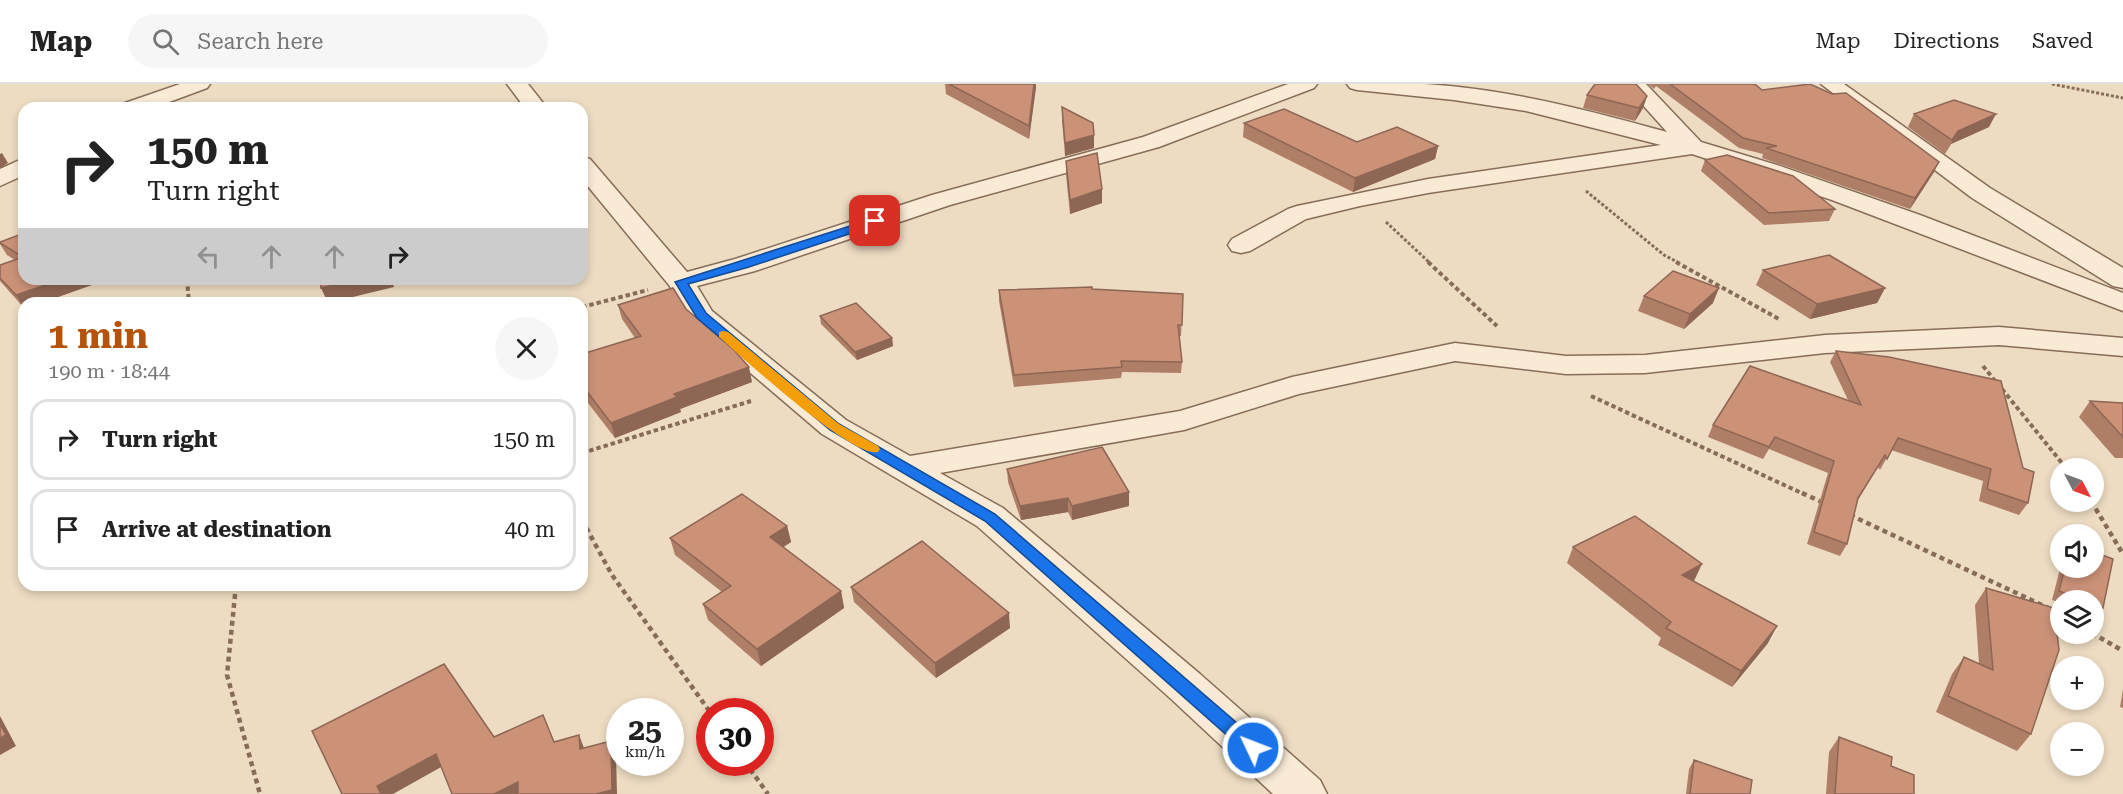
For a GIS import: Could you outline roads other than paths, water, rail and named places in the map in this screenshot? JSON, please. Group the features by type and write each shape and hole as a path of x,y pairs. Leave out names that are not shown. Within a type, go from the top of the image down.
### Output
{"street":[{"path":"150,102 200,84"},
{"path":"517,84 531,102"},
{"path":"681,282 745,265 940,200 1151,142 1307,84"},
{"path":"1356,84 1485,97 1549,109 1693,147 1790,177 1944,231 2123,303"},
{"path":"1634,84 1693,147"},
{"path":"1831,84 1981,193 2123,280"},
{"path":"1241,245 1297,214 1360,199 1428,186 1693,147"},
{"path":"0,179 18,168"},
{"path":"588,171 681,282 701,315 834,427 990,517 1185,686 1304,794"},
{"path":"906,468 1185,420 1292,386 1455,352 1566,365 1645,364 1824,344 1999,336 2123,347"}]}
